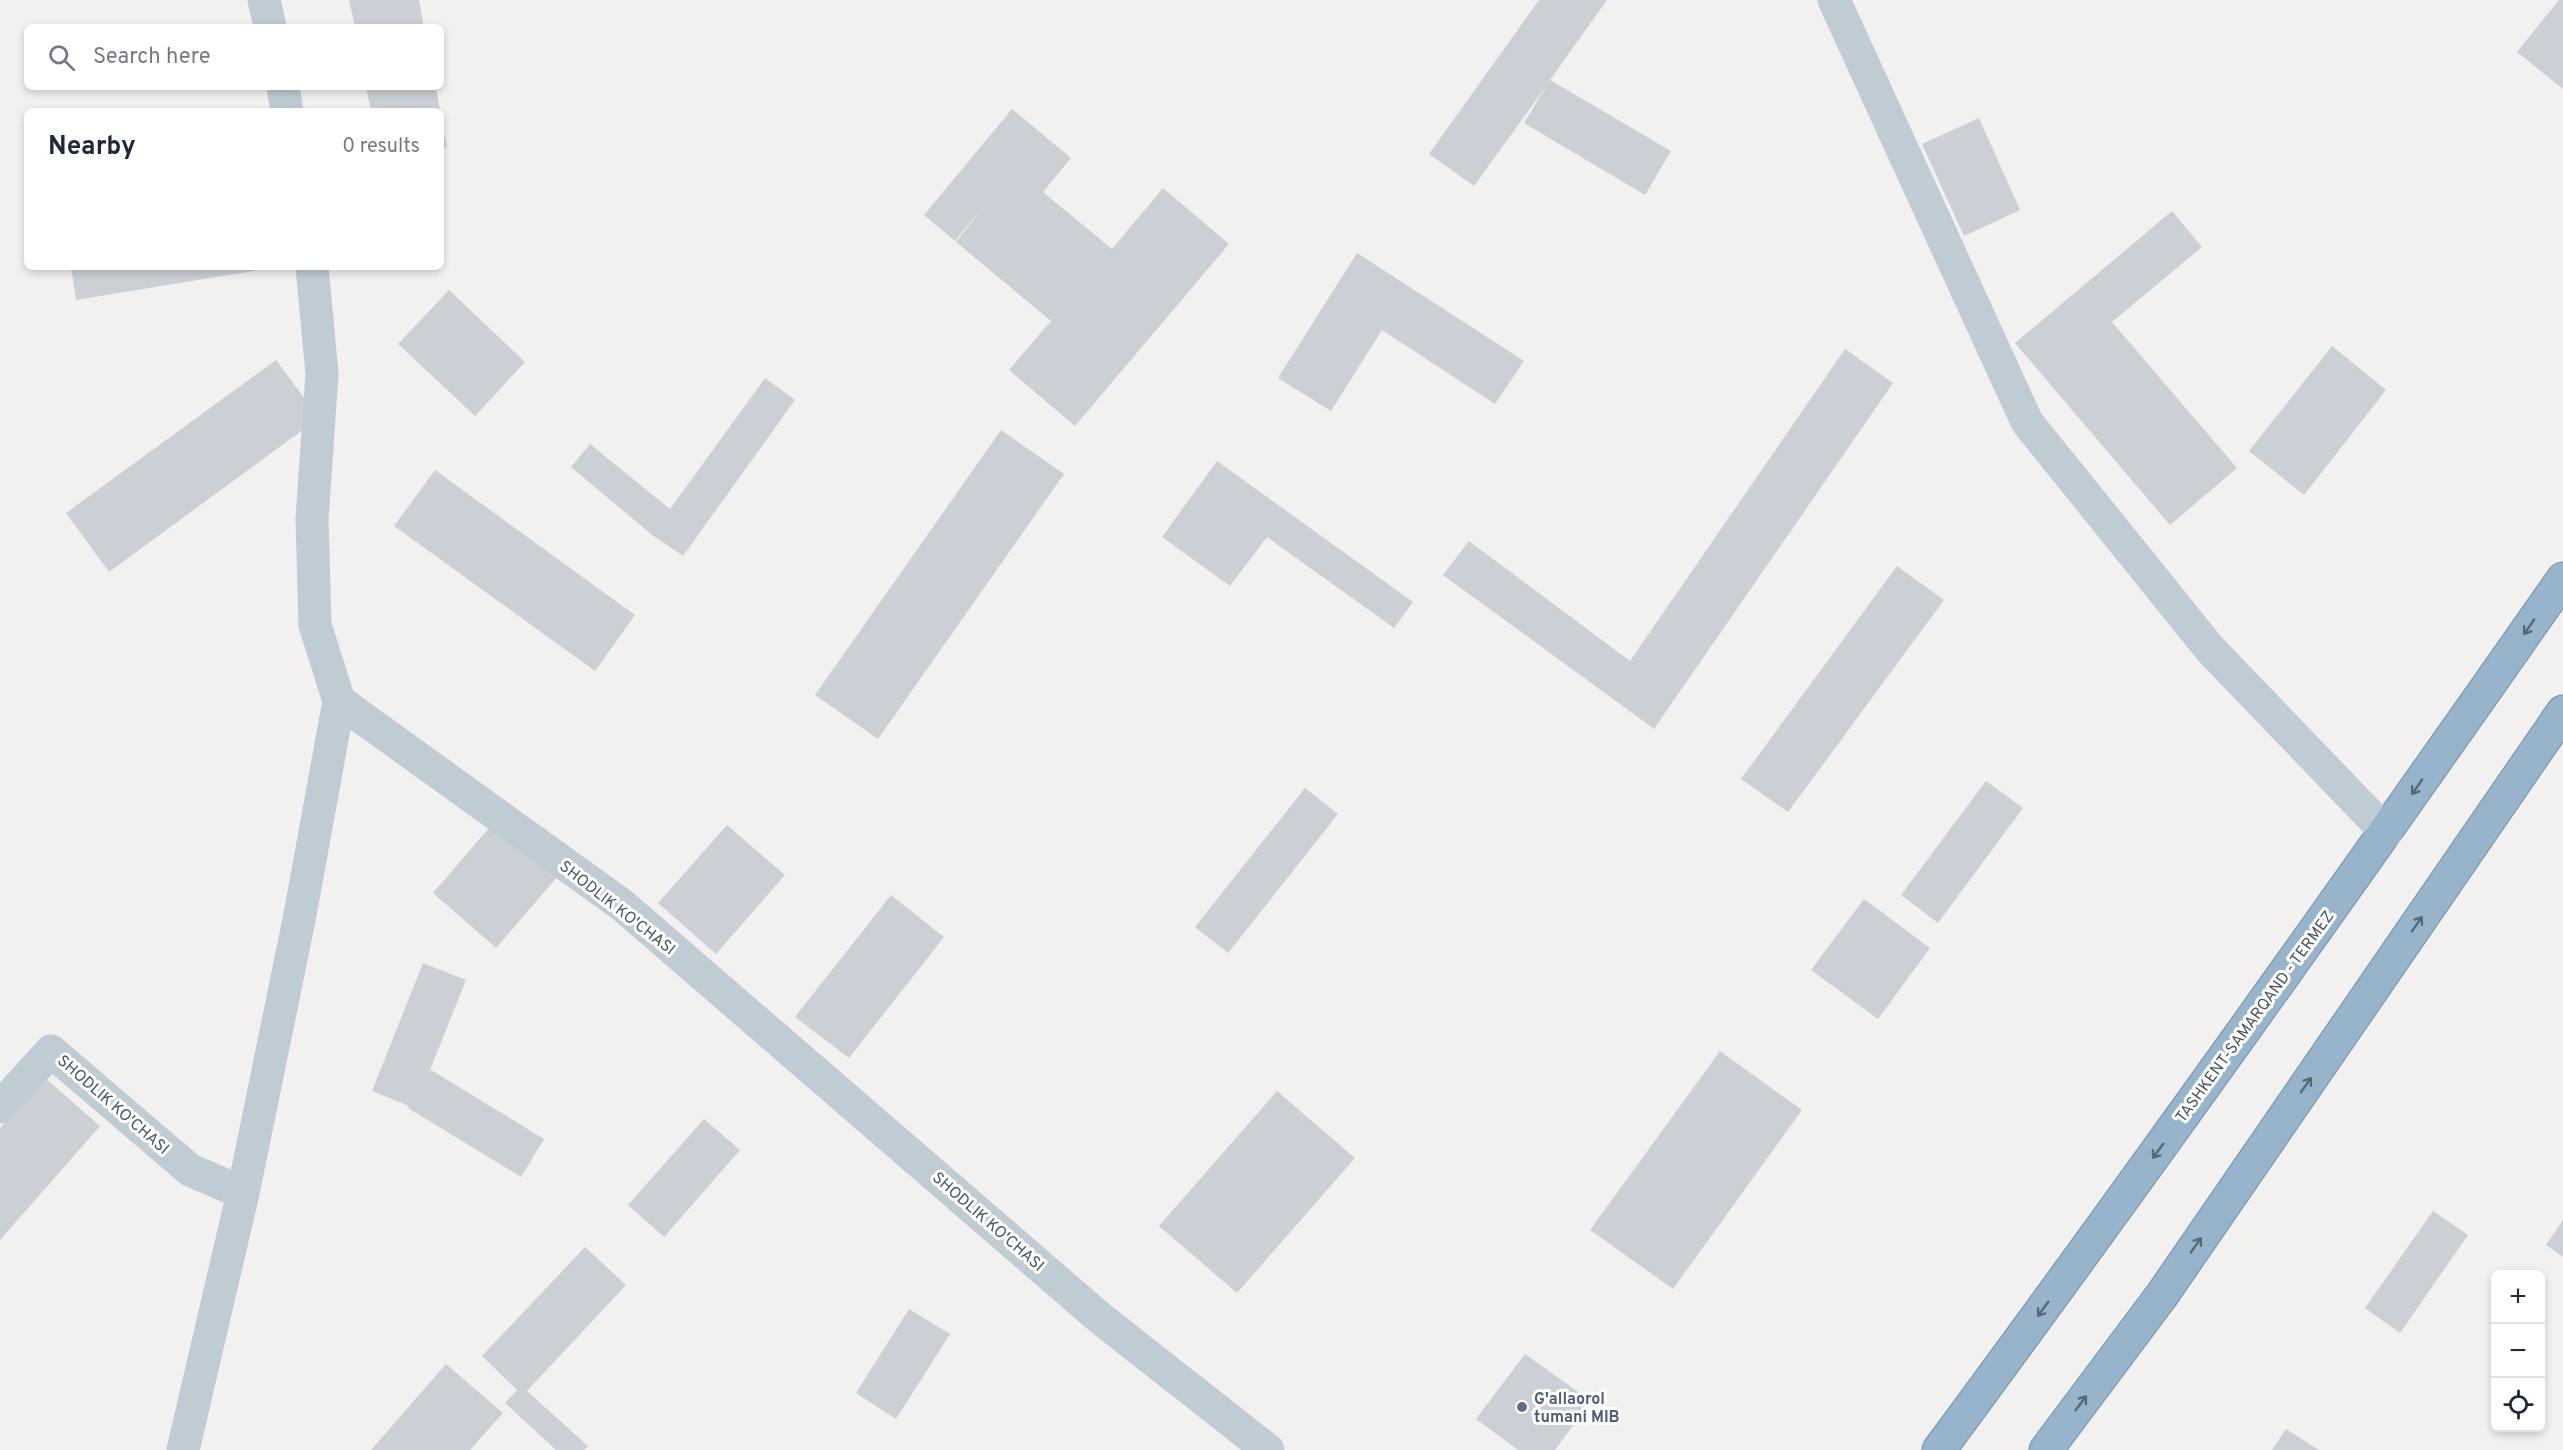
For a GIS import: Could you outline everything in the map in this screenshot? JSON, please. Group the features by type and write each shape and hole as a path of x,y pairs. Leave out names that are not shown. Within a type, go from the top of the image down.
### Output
{"highway":[{"name":"TASHKENT-SAMARQAND - TERMEZ","path":"1939,1450 2082,1256 2386,832 2563,579"},
{"path":"2046,1450 2162,1295 2563,712"}],"street":[{"path":"264,0 269,24"},
{"path":"1834,0 2027,422 2211,649 2386,832"},
{"path":"284,90 286,108"},
{"path":"183,1450 243,1193 299,920 339,701 315,626 312,519 322,374 312,270"},
{"name":"SHODLIK KO'CHASI","path":"339,701 622,905 1100,1318 1268,1450"},
{"name":"SHODLIK KO'CHASI","path":"0,1107 51,1051 190,1170 243,1193"}],"building":[{"path":"349,0 419,0 423,24 354,24"},
{"path":"1539,0 1607,0 1550,80 1671,151 1645,195 1524,123 1547,85 1474,186 1429,154"},
{"path":"2559,0 2563,0 2563,89 2517,52"},
{"path":"367,90 436,90 440,108 370,108"},
{"path":"1012,109 1071,158 1043,192 1112,249 1163,188 1229,244 1075,426 1009,370 1051,321 956,242 985,205 955,241 924,215"},
{"path":"1979,118 2020,210 1964,236 1922,144"},
{"path":"2172,211 2202,247 2112,322 2237,468 2170,525 2015,343"},
{"path":"1357,253 1524,361 1495,404 1382,330 1331,411 1278,378"},
{"path":"71,270 259,270 76,300"},
{"path":"449,290 525,362 475,416 398,344"},
{"path":"2332,346 2386,390 2304,495 2249,451"},
{"path":"1845,349 1893,383 1654,729 1443,575 1469,541 1630,661"},
{"path":"276,360 319,418 109,572 66,513"},
{"path":"765,378 795,400 683,556 652,535 571,467 590,444 670,509"},
{"path":"1001,430 1064,474 878,739 815,695"},
{"path":"1217,461 1413,602 1394,628 1267,537 1230,586 1162,537"},
{"path":"435,470 635,615 595,671 394,526"},
{"path":"1897,566 1944,600 1788,812 1741,779"},
{"path":"1986,781 2023,808 1938,923 1901,895"},
{"path":"1305,788 1338,814 1228,953 1195,927"},
{"path":"495,821 559,875 496,948 433,893"},
{"path":"727,825 785,875 716,954 658,903"},
{"path":"891,895 944,937 849,1058 795,1017"},
{"path":"1864,899 1930,948 1878,1019 1811,970"},
{"path":"423,963 466,980 428,1075 431,1070 544,1139 521,1177 408,1108 409,1106 372,1091"},
{"path":"1720,1051 1802,1110 1673,1289 1590,1230"},
{"path":"44,1077 100,1126 0,1240 0,1128"},
{"path":"1277,1091 1355,1158 1237,1293 1159,1226"},
{"path":"704,1119 740,1150 664,1237 628,1205"},
{"path":"2433,1211 2468,1235 2400,1333 2365,1308"},
{"path":"2563,1220 2563,1257 2546,1245"},
{"path":"585,1247 626,1285 527,1391 588,1446 584,1450 556,1450 505,1403 517,1390 482,1356"},
{"path":"909,1309 950,1334 896,1419 856,1393"},
{"path":"1525,1354 1591,1401 1555,1450 1518,1450 1476,1419"},
{"path":"446,1364 503,1413 470,1450 371,1450"},
{"path":"2286,1429 2319,1450 2272,1450"}],"place":[{"name":"G'allaorol tumani MIB","path":"1522,1407"}]}
